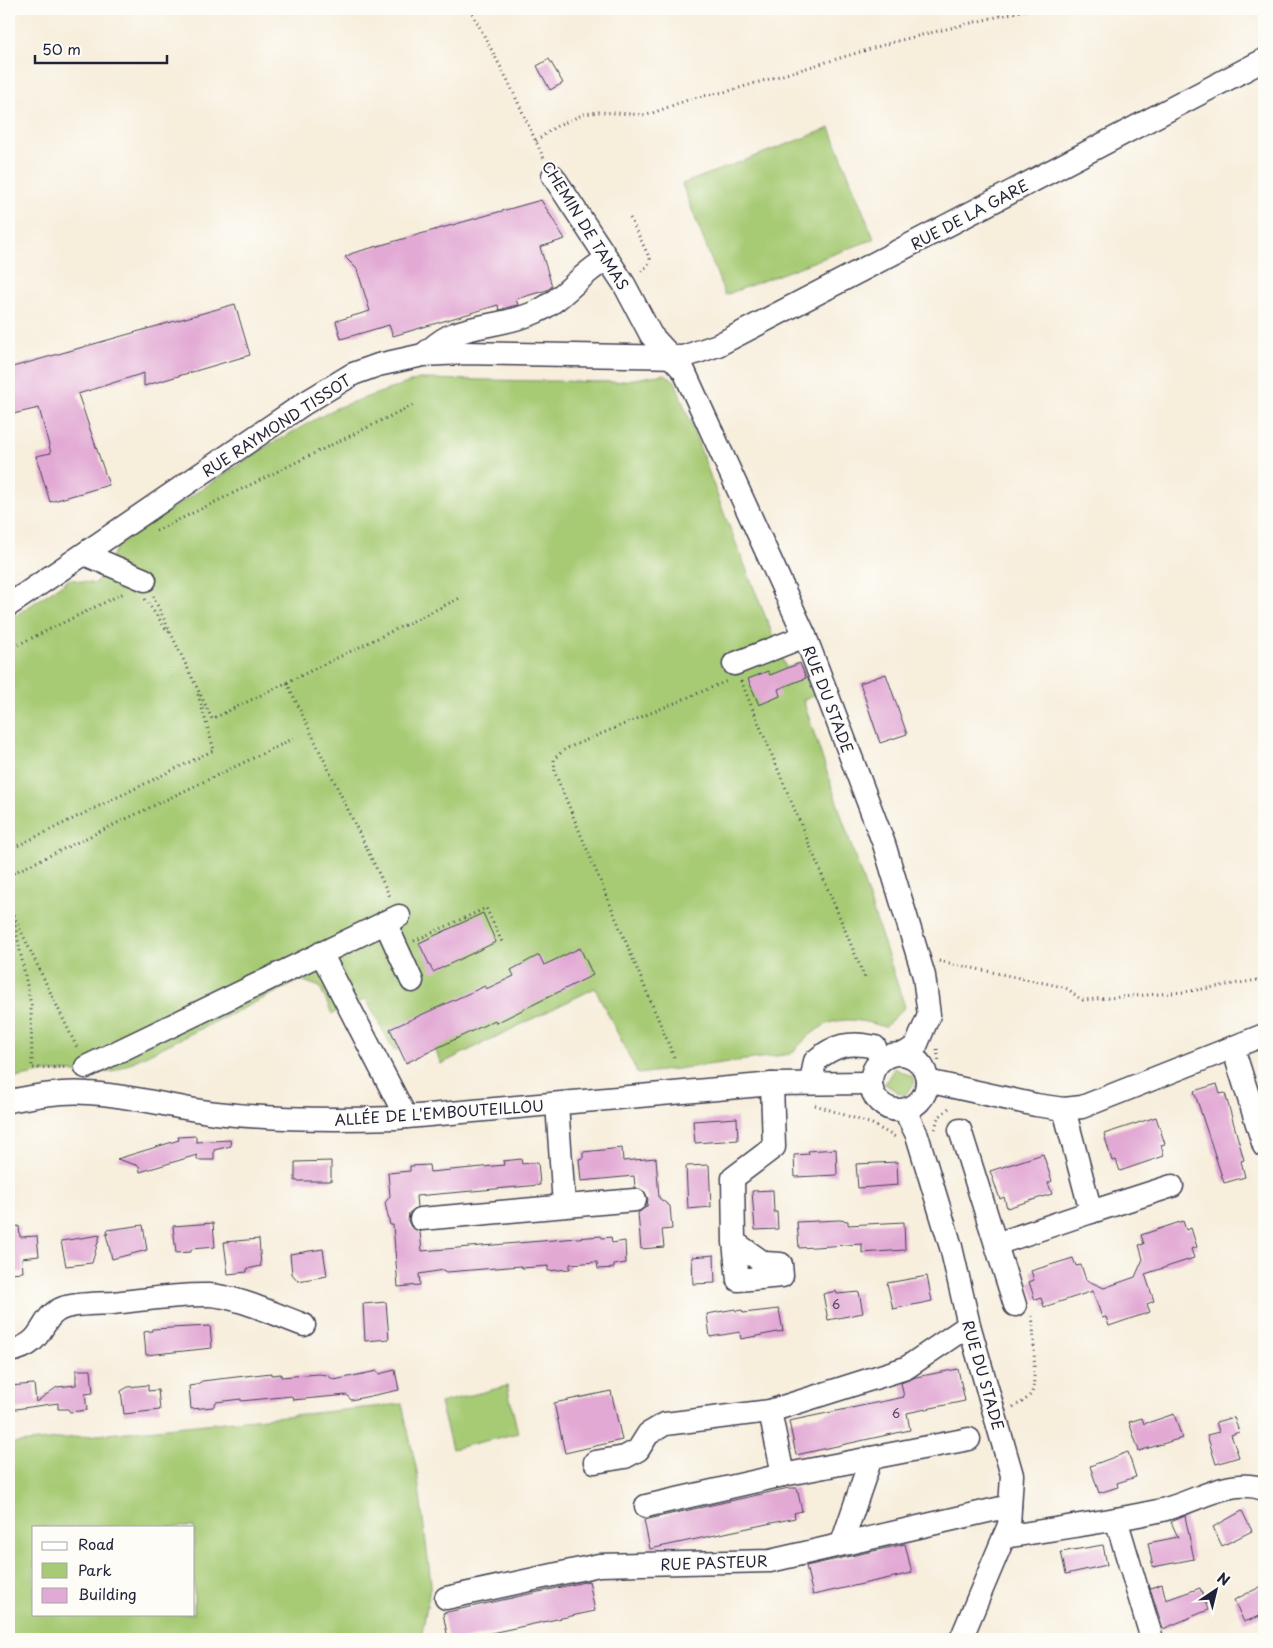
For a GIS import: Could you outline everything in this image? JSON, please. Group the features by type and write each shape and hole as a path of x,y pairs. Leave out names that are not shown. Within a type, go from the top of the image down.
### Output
{"street":[{"name":"RUE DE LA GARE","path":"670,355 683,357 718,345 1264,60"},
{"name":"CHEMIN DE TAMAS","path":"553,176 624,284 652,335 670,355"},
{"path":"423,355 455,334 513,321 548,306 595,265 607,259"},
{"name":"RUE RAYMOND TISSOT","path":"9,605 305,402 353,374 378,365 423,355 463,353 640,357 670,355"},
{"name":"RUE DU STADE","path":"670,355 684,371 805,636 884,844 924,976 929,1015 916,1046 904,1054"},
{"path":"84,554 138,589"},
{"path":"736,670 805,636"},
{"path":"86,1067 392,919 412,981"},
{"path":"322,953 406,1117"},
{"path":"927,1081 1064,1109 1082,1107 1264,1035"},
{"path":"811,1082 815,1061 839,1045 857,1043 875,1047 881,1060"},
{"path":"1233,1048 1263,1153"},
{"path":"892,1054 904,1054 916,1059 924,1069 927,1081 925,1093 917,1103 906,1109 894,1109 883,1104 874,1095 871,1082 874,1070 881,1060 892,1054"},
{"name":"ALLÉE DE L'EMBOUTEILLOU","path":"9,1101 52,1093 89,1093 217,1113 278,1118 342,1120 406,1117 772,1084 871,1082"},
{"path":"734,1242 733,1178 774,1147 772,1084"},
{"path":"557,1104 564,1205"},
{"name":"RUE DU STADE","path":"906,1109 917,1135 951,1246 969,1325 1012,1475 1009,1525 961,1639"},
{"path":"1064,1109 1091,1212"},
{"path":"960,1130 1015,1305"},
{"path":"996,1244 1172,1186"},
{"path":"421,1219 635,1200"},
{"path":"9,1350 23,1349 37,1339 53,1314 64,1308 116,1302 210,1295 246,1304 304,1325"},
{"path":"595,1462 625,1457 638,1450 648,1434 665,1424 770,1411 906,1368 969,1325"},
{"path":"770,1411 783,1475"},
{"path":"646,1506 783,1475 969,1439"},
{"path":"842,1543 871,1458"},
{"path":"1004,1537 1164,1510 1226,1488 1251,1485 1264,1489"},
{"name":"RUE PASTEUR","path":"446,1598 599,1565 770,1561 1010,1506"},
{"path":"1116,1519 1152,1639"}],"path":[{"name":"CHEMIN DE TAMAS","path":"470,9 508,81 553,176"},
{"path":"536,141 555,127 584,114 599,112 647,115 693,98 730,91 897,41 1029,9"},
{"path":"624,284 642,271 648,265 650,258 630,218"},
{"path":"154,531 413,405"},
{"path":"138,589 175,642"},
{"path":"138,589 175,642 212,719 462,597"},
{"path":"9,649 138,589"},
{"path":"674,1057 555,773 554,759 565,749 736,670 865,978"},
{"path":"9,850 214,750 195,683"},
{"path":"287,683 392,919 411,942 486,908 502,942"},
{"path":"9,875 297,737"},
{"path":"9,906 14,916 86,1067 32,1068 31,1005 14,916"},
{"path":"919,960 943,962 1063,987 1070,989 1077,998 1083,1000 1184,992 1264,979"},
{"path":"1263,1153 1264,1196"},
{"path":"994,1414 1026,1399 1032,1392 1035,1379 1031,1309 1015,1305"}],"green space":[{"path":"830,128 874,239 725,295 682,184"},
{"path":"665,374 675,381 725,516 786,668 800,663 815,695 803,700 905,1007 885,1027 855,1020 843,1020 823,1026 802,1042 791,1054 638,1074 595,988 441,1064 435,1049 399,1049 394,1051 366,999 332,1014 320,987 301,980 112,1072 47,1072 9,1079 9,620 70,579 95,584 119,544 264,448 336,408 419,379 616,382"},
{"path":"894,1068 913,1077 915,1083 904,1096 885,1084"},
{"path":"507,1386 518,1433 452,1449 440,1403"},
{"path":"402,1404 417,1472 431,1583 421,1639 9,1639 9,1444"}],"building":[{"path":"549,59 563,83 550,90 537,66"},
{"path":"541,200 565,239 540,247 552,286 547,290 516,299 518,305 499,310 498,305 393,336 389,325 341,339 336,321 370,311 357,269 345,257 353,253"},
{"path":"235,304 250,355 144,386 144,373 78,394 109,485 50,502 36,456 51,453 39,408 13,414 9,400 9,368"},
{"path":"800,663 806,678 778,689 780,696 759,705 748,679 768,671 770,675"},
{"path":"886,674 907,734 880,743 860,683"},
{"path":"483,913 496,942 433,972 419,943"},
{"path":"580,948 593,975 496,1023 495,1020 406,1063 390,1029 485,986 486,989 514,976 511,970 539,955 544,965"},
{"path":"1217,1084 1220,1094 1225,1093 1244,1160 1241,1161 1245,1177 1224,1183 1194,1091"},
{"path":"1156,1117 1165,1144 1161,1145 1164,1156 1120,1171 1116,1160 1112,1161 1104,1134"},
{"path":"737,1118 738,1140 695,1143 693,1121"},
{"path":"196,1136 196,1142 230,1140 231,1146 214,1150 214,1160 197,1160 197,1155 140,1172 139,1166 117,1159 179,1140 178,1137"},
{"path":"622,1148 623,1161 656,1158 659,1198 670,1206 672,1229 662,1230 664,1247 641,1249 638,1213 647,1206 648,1199 645,1192 635,1187 634,1176 581,1181 579,1159 583,1158 583,1152"},
{"path":"836,1149 837,1175 795,1177 794,1155 809,1154 808,1151"},
{"path":"1043,1154 1052,1181 1048,1183 1052,1194 1007,1208 1004,1197 1000,1199 990,1171"},
{"path":"521,1159 522,1164 538,1162 540,1185 416,1196 417,1207 409,1213 408,1221 411,1227 420,1232 422,1251 601,1236 602,1238 611,1237 612,1243 625,1241 626,1263 614,1265 614,1268 598,1269 597,1262 570,1264 570,1269 548,1271 548,1266 522,1268 521,1266 447,1272 444,1270 419,1274 420,1285 398,1287 393,1225 390,1225 385,1203 390,1196 388,1173 410,1171 410,1166 429,1165 430,1172 504,1165 503,1161"},
{"path":"331,1161 331,1181 295,1181 295,1162"},
{"path":"897,1162 898,1185 858,1188 856,1164"},
{"path":"709,1165 711,1207 688,1209 686,1166"},
{"path":"773,1190 774,1212 777,1212 778,1229 755,1230 752,1191"},
{"path":"848,1221 848,1225 904,1222 905,1250 862,1253 862,1244 799,1248 797,1222"},
{"path":"1183,1221 1186,1230 1191,1228 1197,1247 1191,1249 1194,1258 1145,1274 1154,1301 1147,1304 1150,1312 1109,1326 1106,1317 1102,1318 1093,1291 1044,1307 1041,1298 1035,1300 1029,1282 1034,1280 1031,1271 1073,1258 1076,1266 1081,1265 1086,1280 1104,1288 1135,1277 1143,1259 1139,1245 1144,1244 1141,1235"},
{"path":"213,1223 215,1247 191,1249 191,1252 176,1253 173,1226"},
{"path":"143,1225 147,1250 112,1259 106,1234 108,1234 107,1230"},
{"path":"19,1226 20,1237 37,1236 39,1256 22,1258 23,1272 9,1273 9,1227"},
{"path":"100,1235 92,1263 66,1266 61,1241"},
{"path":"259,1239 261,1266 247,1269 247,1272 228,1274 224,1242"},
{"path":"323,1249 327,1276 298,1281 292,1274 290,1254"},
{"path":"714,1255 715,1283 693,1284 692,1257"},
{"path":"927,1276 932,1301 893,1309 887,1283"},
{"path":"836,1291 837,1294 859,1292 863,1313 828,1320 823,1294"},
{"path":"386,1302 389,1339 365,1341 363,1304"},
{"path":"735,1309 736,1311 742,1310 743,1313 779,1309 783,1331 741,1339 740,1332 710,1337 707,1314"},
{"path":"210,1326 212,1348 146,1355 144,1332 152,1331 152,1329"},
{"path":"958,1369 965,1401 907,1413 910,1430 796,1455 789,1421 904,1397 901,1383 916,1377"},
{"path":"76,1370 91,1370 93,1393 85,1394 87,1410 70,1412 68,1409 58,1409 58,1403 9,1410 9,1386 34,1384 36,1402 57,1387 76,1385"},
{"path":"395,1370 399,1390 351,1400 347,1395 293,1400 292,1396 216,1402 213,1407 191,1409 189,1386 196,1385 202,1381 271,1373 271,1375 281,1374 281,1377 319,1374 327,1375 334,1380 377,1371 379,1374"},
{"path":"148,1385 148,1391 158,1390 160,1410 124,1414 121,1391 128,1387"},
{"path":"611,1391 622,1440 565,1453 554,1403"},
{"path":"1174,1414 1182,1438 1139,1451 1129,1422 1142,1418 1144,1424"},
{"path":"1234,1417 1239,1432 1231,1435 1239,1457 1216,1464 1207,1435 1219,1432 1216,1422"},
{"path":"1128,1452 1136,1477 1117,1483 1118,1487 1099,1493 1090,1466"},
{"path":"789,1488 797,1488 802,1511 794,1513 795,1518 650,1549 644,1520"},
{"path":"1242,1511 1252,1531 1222,1546 1213,1527"},
{"path":"1185,1516 1194,1559 1153,1567 1148,1543 1178,1537 1171,1522"},
{"path":"905,1544 912,1573 813,1595 806,1566"},
{"path":"1103,1545 1107,1565 1066,1574 1061,1552"},
{"path":"589,1581 595,1611 463,1639 448,1639 443,1613"},
{"path":"1162,1584 1166,1600 1200,1588 1208,1610 1163,1629 1150,1588"},
{"path":"1264,1585 1264,1624 1260,1616 1244,1622 1234,1600"}]}
